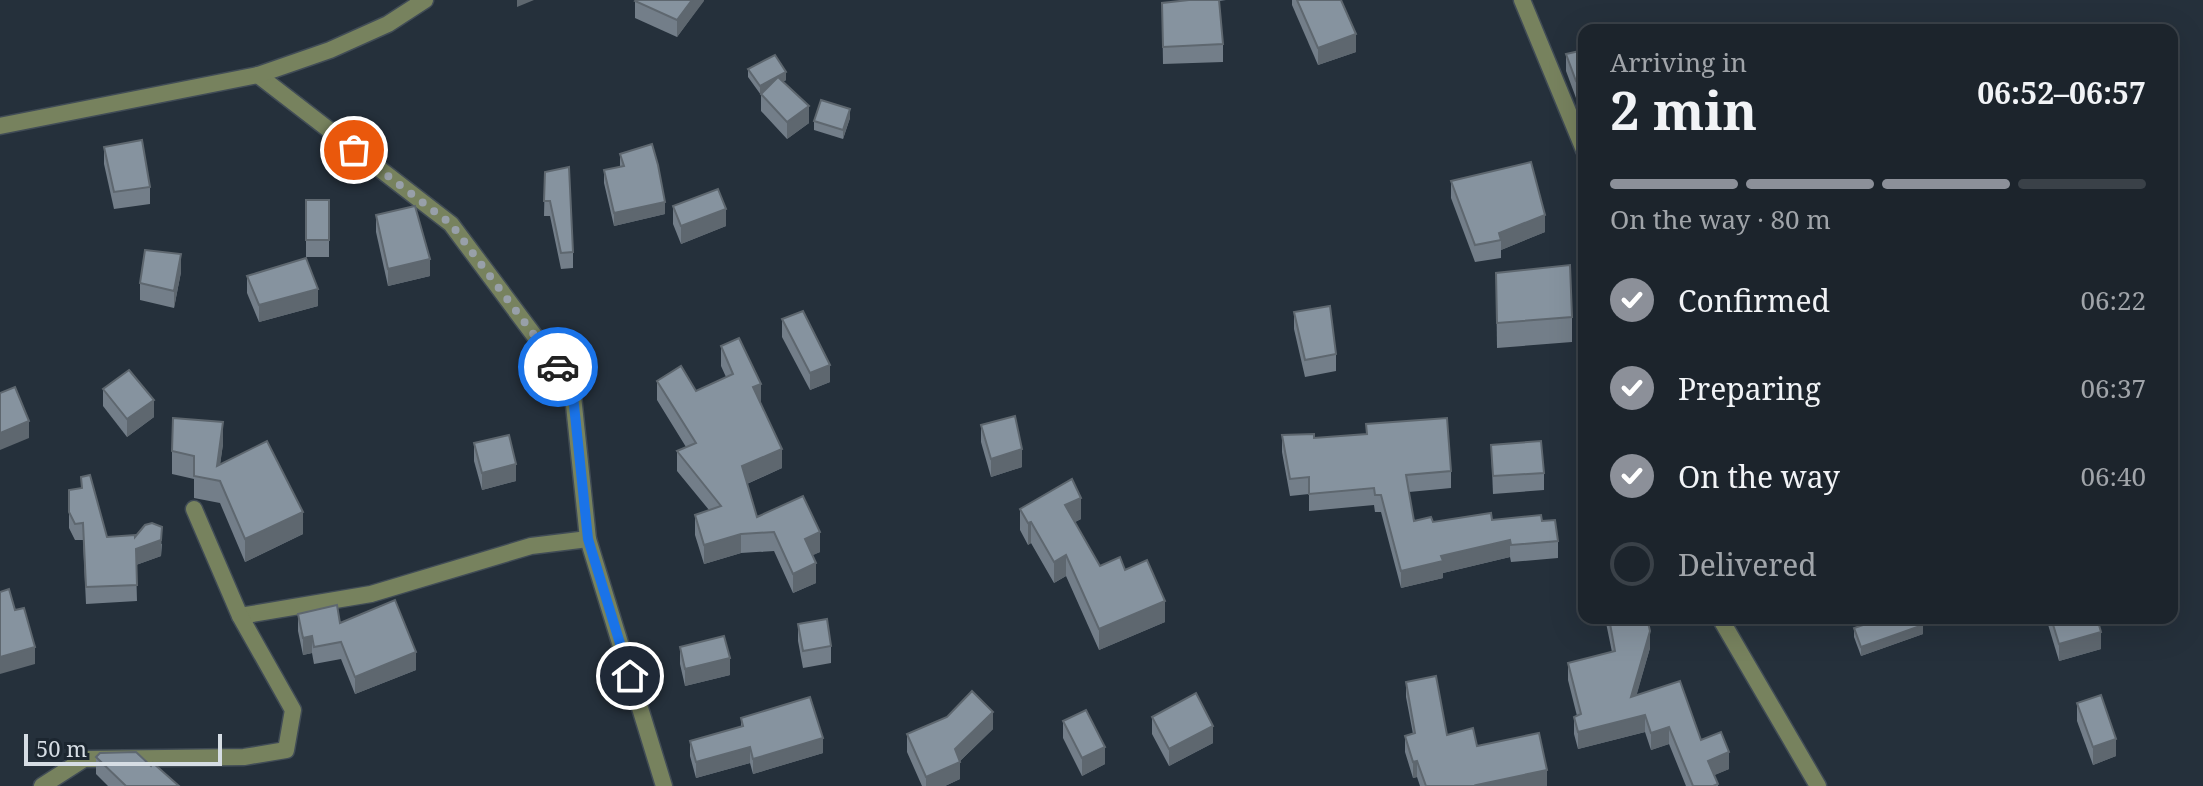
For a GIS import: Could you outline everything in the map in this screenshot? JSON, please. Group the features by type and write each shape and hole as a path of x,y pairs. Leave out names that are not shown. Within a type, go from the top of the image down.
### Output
{"street":[{"path":"0,126 258,75 330,50 388,24 425,0"},
{"path":"1522,0 1578,135"},
{"path":"258,75 451,224 572,386 588,539 664,786"},
{"path":"42,786 84,759 244,757 286,750 293,710 240,616 194,509"},
{"path":"240,616 371,594 531,546 588,539"},
{"path":"1724,624 1818,786"}],"building":[{"path":"636,0 692,0 677,20"},
{"path":"1219,0 1223,44 1163,47 1162,3"},
{"path":"1297,0 1341,0 1356,34 1318,48"},
{"path":"1578,51 1578,80 1576,81 1566,54"},
{"path":"775,55 786,72 760,86 748,69"},
{"path":"778,77 809,106 787,122 761,94"},
{"path":"821,100 850,109 843,130 814,121"},
{"path":"142,140 150,187 114,192 104,147"},
{"path":"652,144 665,202 614,213 604,170 624,166 620,154"},
{"path":"1531,162 1545,215 1499,233 1501,240 1475,245 1451,181"},
{"path":"569,167 573,252 561,253 550,201 544,201 545,172"},
{"path":"718,189 726,209 681,226 673,206"},
{"path":"306,200 329,200 329,240 306,240"},
{"path":"415,206 430,259 388,269 376,215"},
{"path":"145,250 181,254 174,291 140,283"},
{"path":"306,258 318,289 259,305 247,276"},
{"path":"1570,265 1572,317 1497,323 1496,273"},
{"path":"1330,306 1336,354 1305,360 1294,312"},
{"path":"803,311 830,365 810,373 782,319"},
{"path":"739,338 761,384 753,387 782,449 742,466 757,517 803,496 820,532 805,539 816,563 793,574 774,532 741,534 704,545 695,515 721,506 677,451 696,443 657,381 681,366 696,391 733,374 721,346"},
{"path":"129,370 154,400 127,419 103,389"},
{"path":"15,387 29,421 0,433 0,393"},
{"path":"1015,416 1022,449 991,459 981,425"},
{"path":"173,418 223,422 217,466 267,441 303,512 245,539 220,481 194,476 194,456 172,451"},
{"path":"1447,418 1451,471 1406,475 1414,521 1431,517 1433,522 1491,513 1492,520 1541,515 1542,521 1555,520 1558,541 1511,545 1510,540 1441,556 1443,561 1401,571 1381,495 1375,495 1374,488 1309,494 1309,477 1290,479 1282,435 1314,434 1314,438 1367,434 1366,424"},
{"path":"509,435 516,464 482,473 474,443"},
{"path":"1541,441 1544,473 1493,476 1491,445"},
{"path":"90,475 107,537 135,537 145,525 152,523 162,527 161,540 136,549 137,585 86,587 83,523 75,524 69,512 69,490 82,488 81,477"},
{"path":"1072,479 1081,498 1065,505 1100,566 1120,557 1125,570 1147,560 1165,601 1099,629 1066,555 1054,562 1020,509"},
{"path":"9,589 15,610 24,608 35,647 0,657 0,592"},
{"path":"395,600 416,652 355,677 341,642 314,647 312,636 303,638 298,614 337,605 340,623"},
{"path":"827,619 831,646 803,651 798,624"},
{"path":"1610,624 1648,624 1650,631 1631,697 1680,681 1701,740 1721,732 1729,752 1708,761 1718,784 1693,786 1669,727 1651,733 1645,715 1578,732 1574,717 1581,714 1568,663 1615,651"},
{"path":"1866,624 1923,625 1861,647 1854,628"},
{"path":"2053,624 2099,624 2101,632 2059,644"},
{"path":"724,636 730,658 685,669 680,647"},
{"path":"1436,676 1447,735 1473,728 1477,746 1539,733 1547,770 1477,786 1426,786 1417,761 1413,762 1405,736 1415,733 1406,682"},
{"path":"972,691 993,712 955,749 960,762 926,777 907,734 947,717"},
{"path":"1196,693 1213,726 1169,749 1152,717"},
{"path":"2101,695 2116,739 2093,747 2077,703"},
{"path":"810,697 823,738 753,759 750,747 696,762 690,741 743,726 741,718"},
{"path":"1086,710 1105,747 1082,758 1063,721"},
{"path":"136,752 179,786 126,786 96,757 100,753"}],"way so far":[{"path":"354,150 451,224 558,367"}],"route":[{"path":"558,367 572,386 588,539 630,676"}]}
